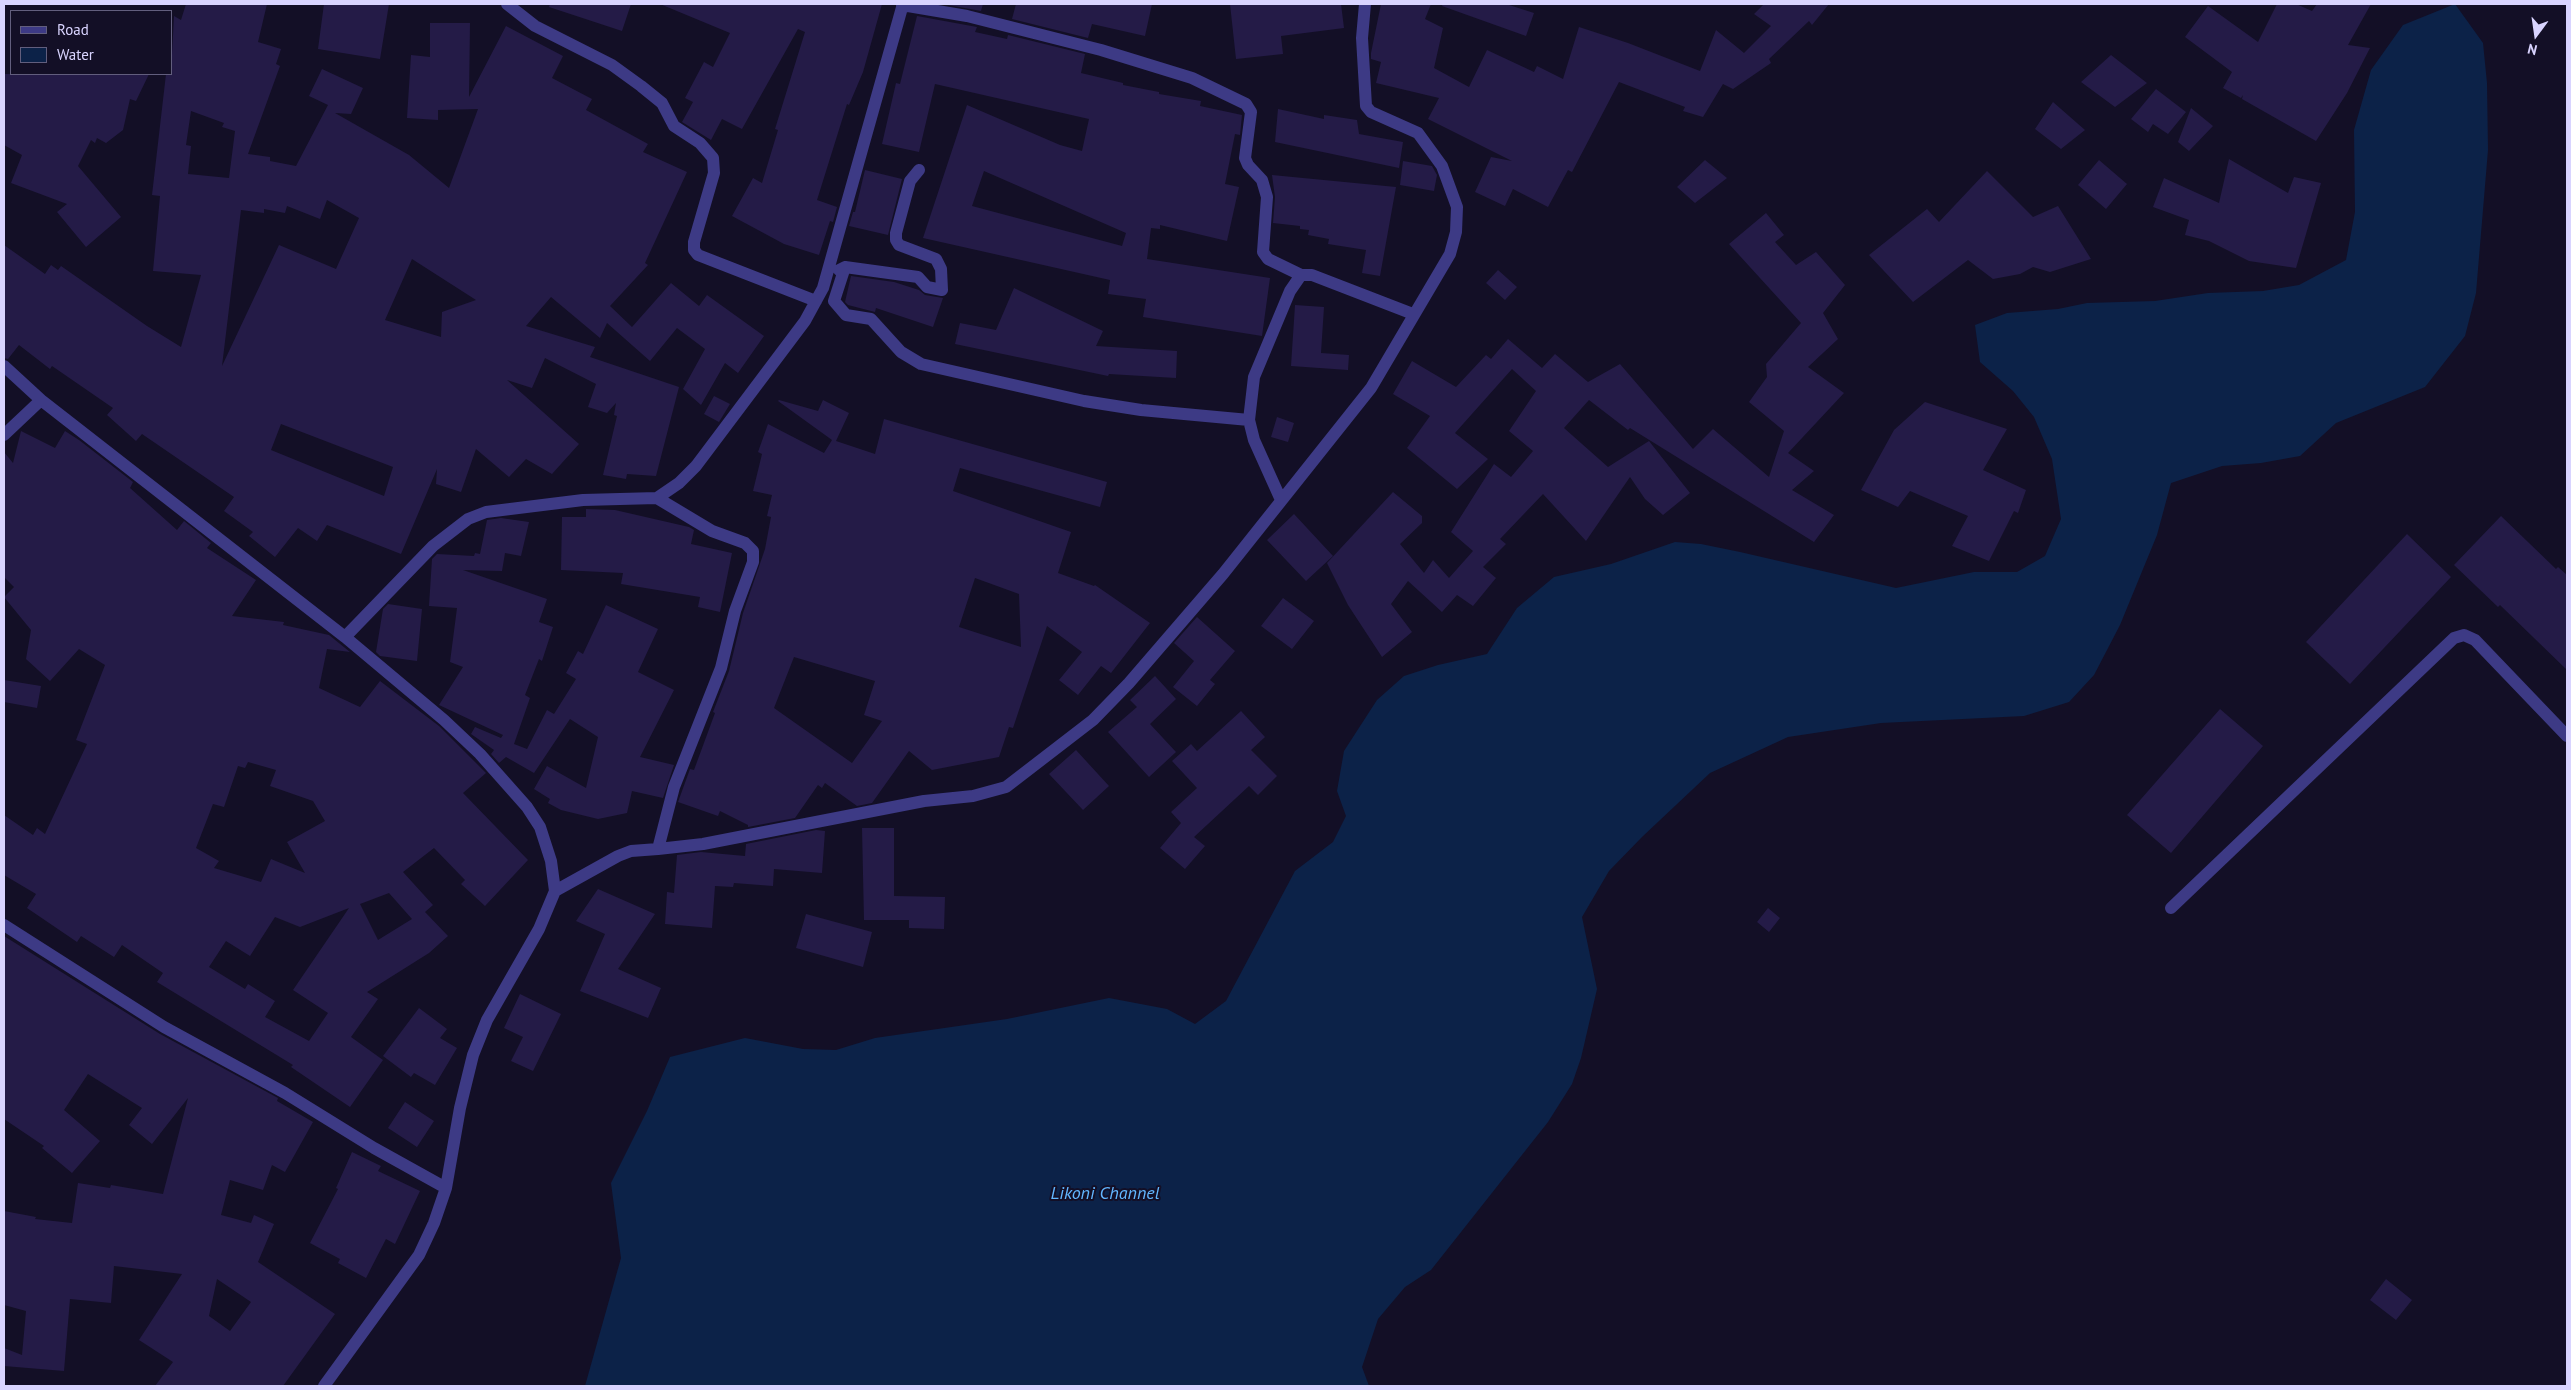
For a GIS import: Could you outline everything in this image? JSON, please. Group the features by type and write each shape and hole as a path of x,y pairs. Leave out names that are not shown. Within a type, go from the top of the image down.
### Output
{"street":[{"path":"506,4 535,26 612,65 641,86 662,102 674,126 700,143 713,158 714,173 694,242 694,250 698,255 816,301"},
{"path":"657,498 679,483 696,466 805,321 824,288 902,4 967,16 1101,50 1192,78 1246,104 1251,112 1245,158 1248,165 1262,180 1267,197 1262,252 1268,259 1301,276 1312,275 1412,314"},
{"path":"555,891 618,856 631,851 702,844 924,801 973,796 1006,787 1093,720 1129,683 1222,574 1371,388 1412,314 1450,254 1456,232 1457,207 1447,176 1424,139 1411,129 1371,112 1366,106 1362,38 1365,4"},
{"path":"827,274 845,267 918,277 926,287 942,290 941,269 936,259 899,245 896,240 896,233 910,181 919,170"},
{"path":"845,267 834,301 846,315 871,319 901,352 921,364 1084,401 1168,413 1249,420"},
{"path":"1281,500 1254,440 1249,420 1254,377 1290,291 1301,276"},
{"path":"4,366 41,400 345,637 480,754 527,807 540,827 551,861 555,891 538,929 487,1020 473,1055 460,1108 446,1188 434,1223 419,1255 324,1386"},
{"path":"4,436 41,400"},
{"path":"345,637 433,546 468,519 486,512 583,500 657,498 712,531 746,544 753,552 752,562 735,610 721,668 674,788 658,849"},
{"path":"2171,908 2454,638 2464,635 2475,640 2567,736"},
{"path":"4,926 164,1027 285,1093 374,1148 446,1188"}],"water":[{"name":"Likoni Channel","path":"2455,4 2483,43 2487,83 2488,150 2476,293 2465,336 2425,387 2336,423 2300,456 2261,463 2222,466 2171,483 2157,535 2120,625 2094,675 2069,702 2024,716 1881,723 1788,737 1710,773 1642,837 1609,871 1582,917 1597,989 1581,1058 1572,1084 1548,1122 1431,1270 1405,1287 1378,1319 1362,1367 1369,1386 585,1386 621,1258 611,1183 647,1111 670,1057 745,1038 803,1049 836,1050 875,1038 1007,1019 1109,998 1167,1009 1195,1024 1226,1001 1295,871 1333,842 1346,816 1337,791 1344,751 1377,700 1404,676 1438,665 1487,654 1517,608 1554,577 1611,564 1675,542 1701,544 1740,552 1896,588 1974,572 2017,572 2045,556 2061,519 2052,459 2034,417 2013,391 1980,362 1975,325 2007,313 2058,309 2087,303 2155,301 2208,293 2263,291 2299,285 2346,260 2355,212 2354,130 2371,70 2403,25"}],"building":[{"path":"186,4 267,4 258,42 281,49 276,64 280,66 248,154 270,157 270,161 296,166 328,105 309,96 322,69 363,88 351,114 335,113 409,155 449,188 478,109 438,110 438,120 407,118 411,55 430,57 430,23 470,23 469,97 506,26 563,56 552,78 592,99 586,110 648,144 643,152 687,172 645,263 648,265 610,306 632,327 671,283 699,306 707,295 764,336 738,373 725,363 701,405 683,389 705,349 677,328 650,361 607,323 600,338 551,297 526,326 595,347 590,357 679,387 656,476 627,474 626,479 603,475 617,416 614,415 616,403 607,413 588,407 596,384 545,358 532,388 507,380 579,444 552,474 526,459 509,477 476,449 461,492 436,484 437,469 401,554 327,525 317,541 298,528 275,557 249,536 253,532 224,511 234,497 142,434 136,441 107,415 113,408 52,366 50,369 19,345 8,359 4,358 4,245 45,274 51,265 58,270 61,266 147,326 181,347 201,275 153,271 160,196 152,195 166,75 172,75 174,16 181,20","holes":["191,111 224,123 222,127 235,131 229,178 188,174 191,146 186,145","327,200 359,218 336,269 279,245 222,366 241,210 264,213 264,209 285,213 287,206 320,219","412,259 476,300 442,312 441,337 385,320","281,424 393,467 384,496 271,450"]},
{"path":"324,4 389,4 380,59 318,49"},
{"path":"550,4 631,4 622,31 549,7"},
{"path":"660,4 882,4 863,72 849,105 847,104 817,200 837,207 833,222 830,221 819,255 784,244 732,216 753,178 762,183 778,130 775,129 805,32 798,29 742,129 722,119 711,140 682,122 693,102 685,98 704,62 713,67 730,33"},
{"path":"943,4 983,4 981,11"},
{"path":"1016,4 1152,4 1145,36 1092,24 1088,38 1012,19"},
{"path":"1230,4 1341,4 1344,28 1281,36 1283,54 1236,59"},
{"path":"1381,4 1431,4 1425,19 1443,28 1434,68 1469,87 1487,50 1534,72 1537,66 1563,79 1579,27 1628,43 1700,71 1716,30 1744,53 1771,26 1754,14 1764,4 1829,4 1812,25 1809,21 1769,59 1771,63 1733,89 1723,84 1703,117 1683,111 1685,107 1619,82 1572,172 1568,170 1548,207 1513,189 1505,206 1475,192 1491,157 1512,161 1428,119 1439,98 1376,83 1381,62 1371,59 1371,53"},
{"path":"1443,4 1506,4 1534,13 1526,36 1442,6"},
{"path":"2277,4 2296,4 2312,11 2317,4 2371,4 2348,45 2370,48 2347,93 2316,141 2242,99 2243,95 2241,98 2223,88 2232,72 2185,37 2208,6 2258,42"},
{"path":"917,16 977,27 975,32 1007,39 1008,35 1085,54 1081,73 1123,83 1123,85 1159,92 1159,94 1201,101 1200,106 1242,115 1240,135 1235,134 1225,184 1239,187 1227,241 1160,225 1160,229 1151,228 1147,259 1270,278 1262,336 1143,317 1146,299 1108,294 1110,280 923,238 967,105 1060,145 1082,151 1089,119 935,84 919,152 882,144 896,83 900,84","holes":["984,171 1126,233 1122,246 972,206"]},
{"path":"2111,55 2147,83 2115,107 2081,82"},
{"path":"4,74 149,75 136,101 130,99 123,130 106,143 97,138 95,143 91,140 78,166 121,217 86,247 57,212 67,204 11,183 22,155 4,145"},
{"path":"2156,89 2186,112 2168,134 2153,124 2148,132 2131,119"},
{"path":"2053,102 2085,130 2061,149 2035,129"},
{"path":"2191,108 2213,126 2189,151 2178,142"},
{"path":"1278,109 1324,119 1324,115 1357,120 1359,134 1403,142 1399,168 1275,142"},
{"path":"2229,159 2288,193 2294,177 2321,183 2296,268 2249,261 2209,241 2185,235 2189,220 2153,207 2164,178 2219,203"},
{"path":"1705,160 1727,178 1695,203 1677,187"},
{"path":"2099,160 2127,184 2106,209 2078,185"},
{"path":"1403,161 1432,166 1437,175 1434,191 1400,185"},
{"path":"865,170 902,179 888,235 849,226 853,212 855,212"},
{"path":"1987,171 2033,217 2058,206 2091,259 2050,272 2033,267 2020,274 1993,279 1968,260 1913,302 1869,255 1927,209 1939,222"},
{"path":"1272,175 1396,187 1380,276 1362,273 1366,250 1328,244 1329,239 1308,235 1309,230 1300,229 1300,226 1273,223 1275,197"},
{"path":"1766,213 1784,235 1775,242 1796,265 1816,252 1845,285 1823,313 1838,339 1808,367 1844,393 1788,453 1814,471 1792,490 1834,515 1814,542 1630,428 1628,430 1589,400 1564,428 1608,467 1649,441 1690,493 1663,515 1645,499 1630,477 1586,541 1543,494 1500,539 1506,544 1483,567 1496,578 1473,606 1457,595 1442,612 1408,581 1391,604 1412,632 1382,657 1348,605 1327,563 1393,492 1422,516 1422,523 1400,544 1424,573 1433,560 1449,578 1473,551 1451,532 1494,464 1511,477 1533,451 1509,431 1536,391 1512,369 1455,433 1488,459 1457,489 1407,448 1430,416 1393,394 1412,361 1456,387 1486,355 1491,359 1508,339 1542,368 1555,354 1588,382 1620,364 1693,449 1713,429 1769,477 1784,431 1749,402 1767,377 1766,364 1801,323 1729,244"},
{"path":"1498,270 1517,287 1505,300 1486,283"},
{"path":"851,276 894,282 919,290 925,295 943,298 933,327 876,308 875,312 848,305 845,302"},
{"path":"1014,288 1103,331 1096,346 1177,351 1176,378 1109,374 1108,376 955,344 960,323 996,330"},
{"path":"1295,305 1324,307 1321,353 1349,355 1348,370 1291,366"},
{"path":"714,396 730,404 719,422 704,414"},
{"path":"823,400 849,413 836,441 875,454 884,419 1107,482 1100,507 960,468 953,491 1071,532 1058,573 1095,585 1150,623 1111,673 1101,666 1078,695 1059,680 1082,652 1047,626 1013,728 1009,727 999,757 932,770 909,751 872,803 857,806 825,783 822,788 818,785 795,818 748,827 748,825 720,811 718,816 678,802 690,769 694,770 715,713 713,712 729,671 743,613 765,549 771,517 767,516 772,495 753,491 762,454 758,452 768,424 824,453 832,440 778,401 818,411","holes":["975,578 1019,594 1021,647 959,627","794,657 875,681 864,715 882,721 852,763 774,708"]},
{"path":"1925,402 2007,429 1983,470 2026,490 2018,513 2014,511 1989,561 1952,546 1968,516 1910,491 1898,507 1861,490 1894,430"},
{"path":"1277,417 1294,423 1288,442 1271,437"},
{"path":"21,431 55,448 65,431 79,440 133,482 130,488 177,530 184,521 211,543 207,548 256,580 232,616 284,622 283,625 329,635 350,652 327,649 319,688 360,707 380,681 439,726 486,773 463,793 528,860 485,906 461,884 465,880 434,848 403,872 433,905 425,912 448,936 429,953 367,992 378,999 351,1037 383,1060 350,1107 291,1067 293,1065 157,982 163,973 122,945 114,957 81,936 77,942 27,908 36,894 4,875 4,815 33,835 37,828 45,834 87,744 76,740 105,665 79,649 50,681 26,659 31,630 4,597 14,587 4,577 4,452 13,463","holes":["248,762 276,770 270,786 313,801 325,821 287,842 305,873 271,859 261,882 214,868 219,861 196,848 213,804 224,807 238,766 245,768","389,893 412,919 378,940 360,904","349,908 293,990 328,1013 309,1041 265,1017 275,1001 248,984 245,989 209,967 226,941 250,956 275,917 300,927"]},
{"path":"586,509 615,510 689,527 694,530 691,544 732,553 720,612 698,607 700,597 621,584 623,573 561,570 562,517 586,517"},
{"path":"1294,514 1333,556 1306,581 1267,540"},
{"path":"2501,516 2556,569 2558,567 2567,575 2567,670 2500,605 2498,607 2454,565"},
{"path":"501,518 529,522 521,556 505,553 502,571 463,570 547,599 539,622 553,627 542,661 539,659 525,695 530,698 514,744 527,749 547,710 554,714 576,679 566,673 578,651 583,654 606,605 658,629 638,672 674,690 640,757 674,765 663,798 632,791 627,813 598,819 561,810 548,803 550,799 534,789 547,766 586,788 598,737 570,719 534,773 506,757 499,763 491,754 494,750 471,734 475,727 501,738 503,735 439,705 463,667 450,662 457,608 429,606 432,559 437,554 474,556 475,553 480,554 487,520"},
{"path":"2407,534 2451,577 2350,684 2306,642"},
{"path":"1283,598 1314,621 1292,649 1261,626"},
{"path":"388,604 422,609 417,661 380,656 376,652 383,609"},
{"path":"1197,617 1235,651 1210,680 1215,684 1197,706 1173,687 1194,661 1174,643"},
{"path":"1155,676 1176,699 1150,724 1176,752 1149,777 1108,732 1137,707 1130,700"},
{"path":"4,680 41,686 37,708 4,702"},
{"path":"2220,709 2263,746 2171,853 2127,815"},
{"path":"1241,711 1265,737 1251,750 1277,776 1258,795 1249,786 1194,837 1205,846 1185,869 1160,848 1181,823 1171,812 1197,788 1172,761 1191,744 1197,751"},
{"path":"1076,750 1109,786 1083,810 1049,774"},
{"path":"862,828 894,828 894,896 945,897 944,929 909,928 909,920 864,920"},
{"path":"816,830 825,831 822,873 774,869 773,886 734,883 733,887 715,886 712,928 665,924 667,892 674,893 677,855 701,852 745,856 746,844"},
{"path":"598,889 655,914 618,969 661,988 648,1018 580,991 605,934 576,921"},
{"path":"1768,908 1780,918 1769,932 1757,922"},
{"path":"806,914 872,932 863,967 796,948"},
{"path":"4,936 160,1034 278,1098 277,1101 313,1122 285,1172 272,1165 263,1190 230,1180 221,1215 251,1223 254,1215 274,1224 258,1262 335,1314 283,1386 155,1386 173,1362 139,1340 182,1274 114,1266 111,1303 70,1299 64,1371 4,1366 4,1348 22,1355 26,1311 4,1305 4,1211 36,1217 35,1219 72,1223 78,1183 110,1188 111,1185 163,1194 188,1098 152,1144 129,1125 142,1108 88,1074 64,1110 100,1141 72,1173 42,1148 44,1146 4,1119","holes":["217,1279 251,1302 230,1331 209,1316"]},
{"path":"520,994 561,1014 533,1071 511,1061 523,1037 504,1028"},
{"path":"419,1008 447,1029 440,1038 457,1048 435,1085 414,1073 411,1077 383,1056"},
{"path":"405,1102 434,1121 417,1147 388,1128"},
{"path":"352,1152 381,1166 378,1171 420,1191 395,1244 386,1239 366,1278 338,1263 340,1259 310,1243 338,1189 336,1188"},
{"path":"2386,1279 2412,1300 2396,1320 2370,1300"}]}
